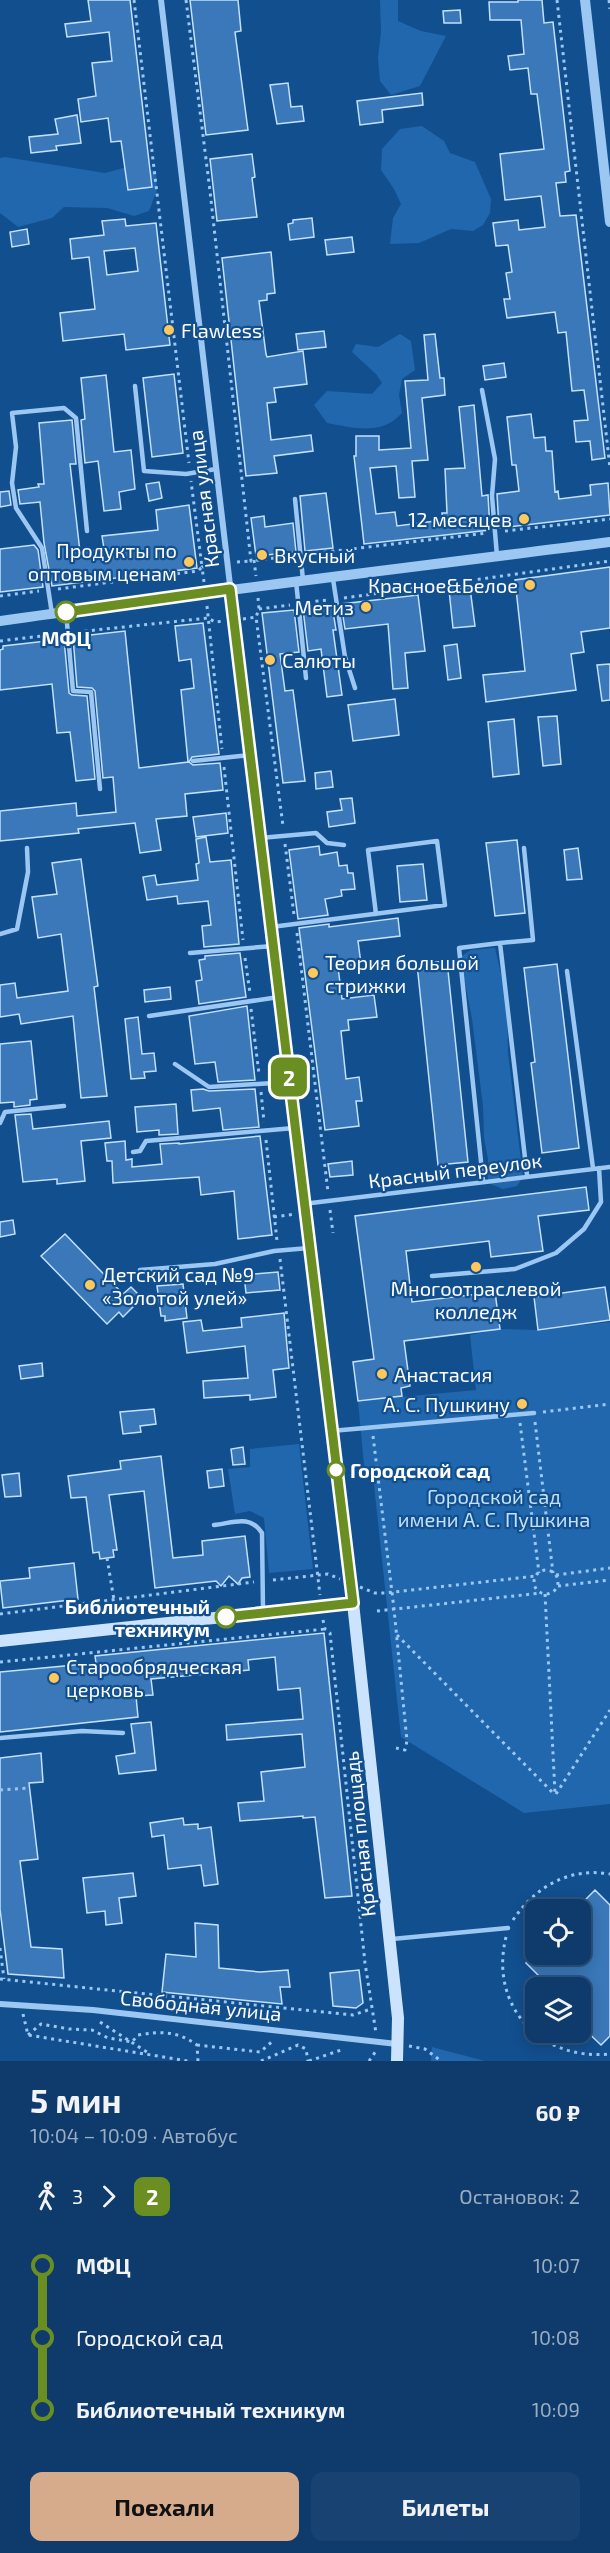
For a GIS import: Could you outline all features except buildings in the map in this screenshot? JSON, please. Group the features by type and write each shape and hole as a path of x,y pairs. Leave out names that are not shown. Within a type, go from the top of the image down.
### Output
{"main road":[{"path":"0,1641 353,1603"},
{"name":"Красная площадь","path":"353,1603 398,2018 397,2061"}],"street":[{"name":"Красная улица","path":"161,0 303,1204 353,1603"},
{"path":"585,0 610,222"},
{"path":"0,621 230,589 610,542"},
{"name":"Свободная улица","path":"0,2004 21,2003 78,2008 398,2044"}],"lane":[{"path":"135,386 144,471 165,474 216,469"},
{"path":"482,390 495,459 492,496 497,556"},
{"path":"52,614 42,548 16,508 12,483 16,447 12,413 64,408 76,418 87,531"},
{"path":"295,500 300,581 299,603 306,678"},
{"path":"333,577 345,657 355,688"},
{"path":"66,612 73,691 91,692 100,789"},
{"path":"193,761 250,755"},
{"path":"260,838 316,833 327,843 344,844"},
{"path":"271,927 376,914 445,905 437,841 368,850 376,914"},
{"path":"0,934 17,928 28,872 27,848"},
{"path":"483,1181 459,948 533,940 524,848"},
{"path":"500,943 527,1175"},
{"path":"190,953 273,946"},
{"path":"567,971 593,1168"},
{"path":"149,1016 279,997"},
{"path":"175,1064 209,1087 289,1082"},
{"path":"0,1123 5,1112 64,1106"},
{"path":"133,1152 140,1151 146,1141 294,1128"},
{"name":"Красный переулок","path":"303,1204 527,1175 610,1167"},
{"path":"432,1276 515,1269 556,1253 584,1229 602,1202 599,1168"},
{"path":"140,1270 215,1264 279,1251 309,1248"},
{"path":"331,1431 534,1413"},
{"path":"214,1525 250,1521 256,1523 262,1533 263,1613"},
{"path":"0,1738 81,1731 123,1733"},
{"path":"389,1939 508,1928"}],"path":[{"path":"0,596 198,572 202,567 134,0"},
{"path":"186,0 211,202 250,561 610,519"},
{"path":"557,0 610,468"},
{"path":"609,0 610,9"},
{"path":"259,609 610,561"},
{"path":"208,618 243,942"},
{"path":"71,632 208,618 215,622"},
{"path":"0,640 59,634"},
{"path":"245,954 318,1575"},
{"path":"558,1586 534,1413 610,1404"},
{"path":"519,1414 537,1575 534,1584 543,1594 555,1795"},
{"path":"373,1428 407,1741 405,1750 396,1748"},
{"path":"107,1558 114,1600"},
{"path":"0,1614 328,1574 375,1593 537,1575 546,1570 555,1574 610,1568"},
{"path":"377,1611 543,1594 553,1592 558,1586 610,1580"},
{"path":"0,1662 325,1629 330,1633 371,2009 378,2041"},
{"path":"397,1635 555,1795"},
{"path":"555,1795 610,1710"},
{"path":"0,1791 29,1788"},
{"path":"610,1874 577,1874 549,1883 525,1902 508,1928 501,1957 504,1988 516,2016 537,2038 564,2052 594,2057 610,2054"},
{"path":"0,1948 2,1979 353,2014 371,2009"},
{"path":"21,2003 28,2035"},
{"path":"78,2008 152,2055"},
{"path":"28,2035 41,2024 69,2030 92,2030 108,2038 132,2042"},
{"path":"132,2042 138,2035 159,2031 180,2035 197,2045 226,2046 260,2052 269,2046 279,2030"},
{"path":"28,2035 188,2061"},
{"path":"261,2061 298,2045 306,2049 308,2061 347,2048 352,2038"},
{"path":"398,2044 425,2049 441,2061"},
{"path":"197,2045 198,2061"}],"green space":[{"path":"380,0 398,0 398,21 421,31 446,36 420,86 391,95 380,81 378,58 381,32"},
{"path":"422,126 444,141 450,153 475,162 491,199 490,213 483,225 473,231 451,229 419,243 390,244 393,218 401,204 381,170 382,149 400,129"},
{"path":"0,158 105,173 127,167 156,171 157,190 149,211 134,216 107,208 64,207 52,218 18,227 0,213"},
{"path":"400,334 411,341 415,370 402,379 399,395 402,413 394,420 376,428 357,428 327,423 314,405 327,391 372,394 382,383 376,374 352,352 356,344 378,347"},
{"path":"495,948 507,1000 508,1053 523,1177 517,1186 503,1189 488,1183 483,1106 472,1019 460,957 471,950"},
{"name":"Городской сад имени А. С. Пушкина","path":"610,1322 610,1804 524,1813 401,1737 373,1474 365,1475 358,1401 476,1390 470,1335 500,1329 538,1330"},
{"path":"299,1444 313,1569 269,1573 264,1518 250,1511 235,1514 228,1469 250,1467 250,1449"},
{"path":"432,2047 485,2061 431,2061"}],"bus line":[{"name":"2","path":"66,612 230,589 353,1603 226,1617"}],"place":[{"name":"Flawless","path":"169,330"},
{"name":"12 месяцев","path":"524,519"},
{"name":"Вкусный","path":"262,555"},
{"name":"Продукты по оптовым ценам","path":"189,562"},
{"name":"Красное&Белое","path":"530,585"},
{"name":"Метиз","path":"366,607"},
{"name":"МФЦ","path":"66,612"},
{"name":"Салюты","path":"270,660"},
{"name":"Теория большой стрижки","path":"313,973"},
{"name":"Многоотраслевой колледж","path":"476,1267"},
{"name":"Детский сад №9 «Золотой улей»","path":"90,1285"},
{"name":"Анастасия","path":"382,1374"},
{"name":"А. С. Пушкину","path":"522,1404"},
{"name":"Городской сад","path":"336,1470"},
{"name":"Библиотечный техникум","path":"226,1617"},
{"name":"Старообрядческая церковь","path":"54,1678"}]}
